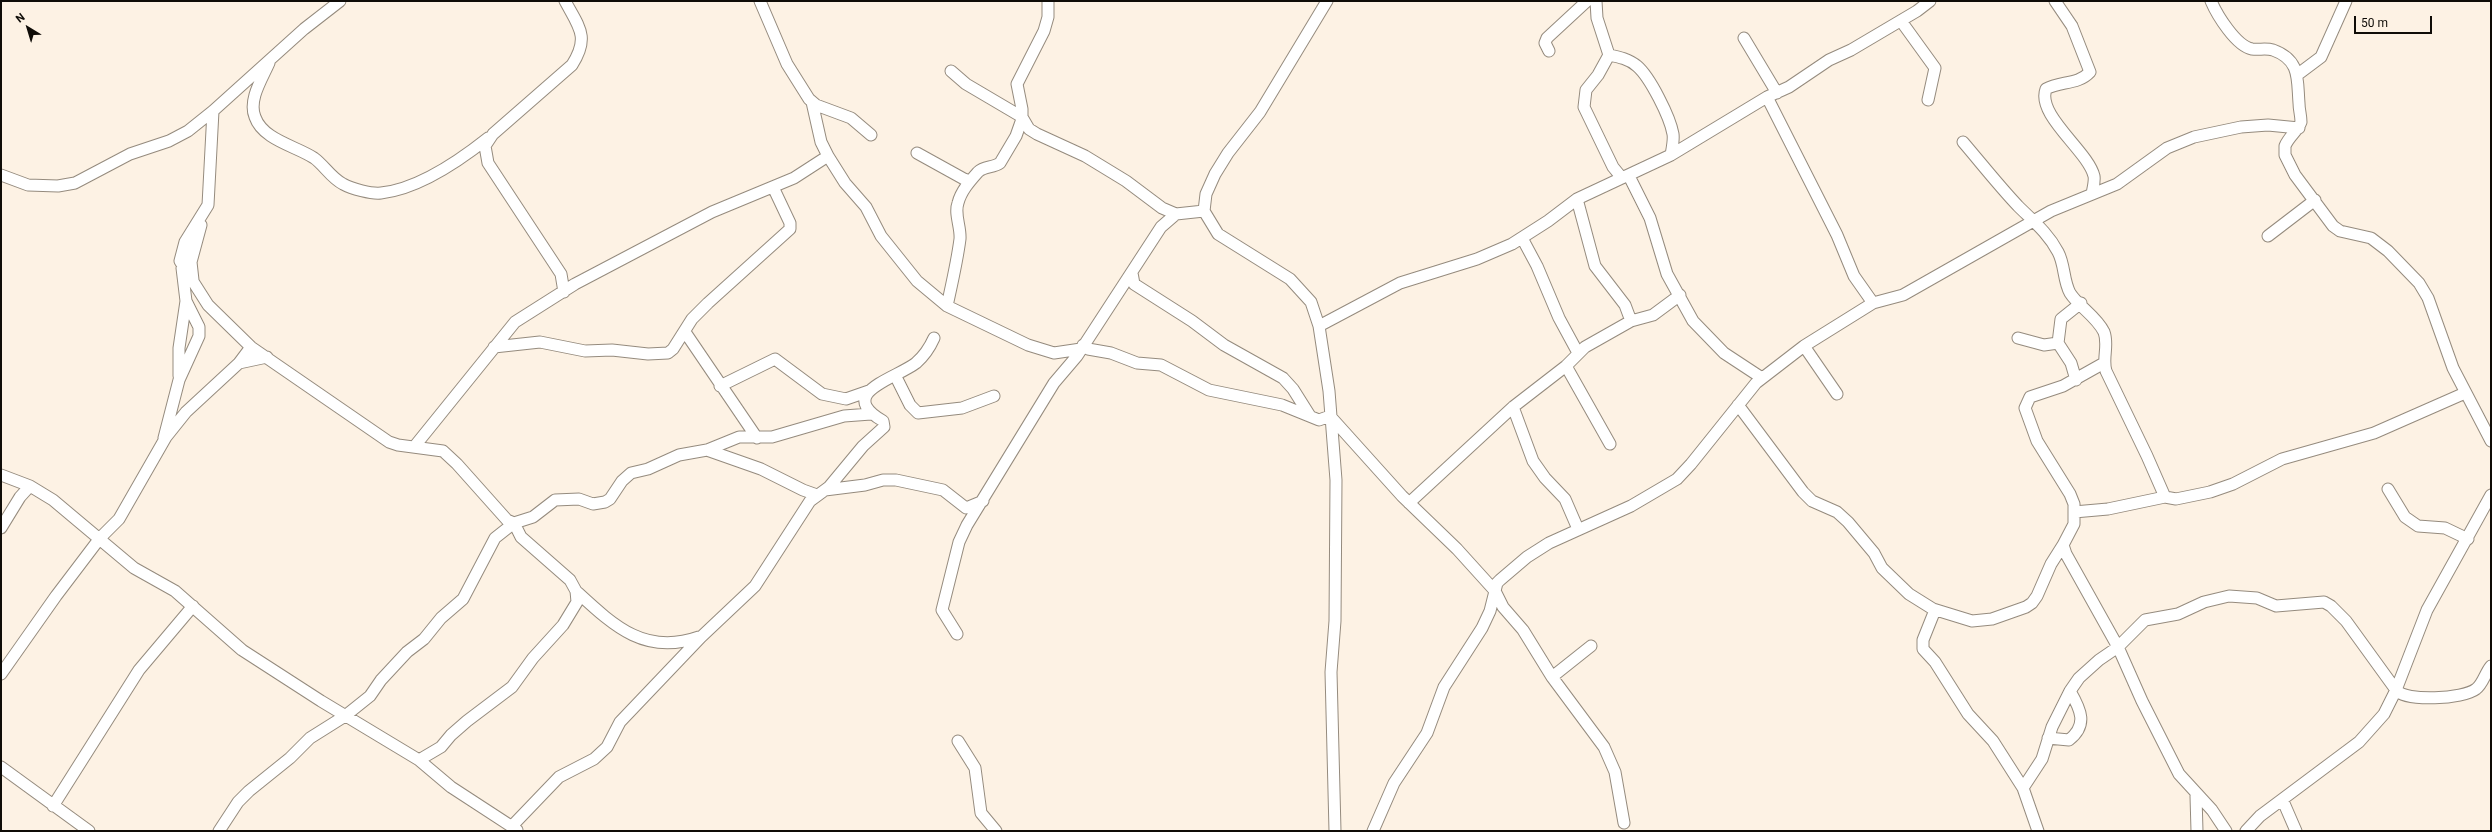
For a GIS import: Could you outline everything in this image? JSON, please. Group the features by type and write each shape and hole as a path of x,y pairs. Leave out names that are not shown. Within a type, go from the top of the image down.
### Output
{"street":[{"path":"1,175 28,185 58,186 75,183 130,154 169,141 188,131 213,111 304,29 340,1"},
{"path":"270,60 254,100 255,118 261,127 275,138 312,157 344,184 379,193 393,191 423,179 450,164 493,134 572,65 580,52 582,31 565,1"},
{"path":"760,1 787,64 812,102 821,142 828,156 845,183 866,206 880,236 903,266 947,306 983,325 1043,350 1054,353 1082,347 1112,353 1137,363 1161,365 1209,390 1282,405 1319,420 1330,416"},
{"path":"1048,1 1048,17 1044,31 1017,84 1022,117 1029,128 1038,134 1084,156 1126,180 1162,208 1176,214 1204,211"},
{"path":"1327,1 1260,112 1228,153 1215,174 1206,194 1204,211 1218,234 1290,279 1311,302 1319,326 1329,391 1336,480 1335,621 1331,672 1335,831"},
{"path":"1549,51 1545,43 1547,38 1588,1"},
{"path":"1596,1 1598,23 1609,55 1598,75 1586,90 1584,107 1613,167 1625,177 1650,218 1667,274 1680,295 1693,321 1704,334 1724,352 1762,378"},
{"path":"1319,326 1400,283 1476,259 1522,238 1576,199 1671,155 1829,60 1901,20 1930,1"},
{"path":"2056,1 2072,26 2090,72 2076,82 2051,86 2046,89 2045,99 2062,131 2082,154 2094,176 2092,194"},
{"path":"2211,1 2227,29 2241,42 2251,49 2266,48 2282,54 2289,60 2297,75 2301,114 2299,128 2288,139 2285,146 2285,155 2295,175 2333,226 2340,231 2371,238 2388,250 2419,283 2428,298 2453,368 2491,441"},
{"path":"2297,75 2321,57 2337,17 2346,1"},
{"path":"1901,20 1935,68 1928,100"},
{"path":"1744,38 1837,234 1854,276 1873,303"},
{"path":"1609,55 1623,57 1638,66 1647,78 1659,100 1673,134 1671,155"},
{"path":"951,71 966,84 1022,117"},
{"path":"812,102 827,110 852,118 871,135"},
{"path":"192,280 191,262 208,205 213,111"},
{"path":"947,306 956,272 960,239 956,208 970,181 982,169 995,166 1000,162 1019,128 1022,117"},
{"path":"1373,831 1394,783 1427,733 1444,687 1482,628 1490,611 1496,583 1513,568 1549,543 1637,503 1677,479 1762,378 1804,346 1873,303 1903,295 1991,243 2035,221 2063,204 2117,184 2167,148 2194,137 2241,127 2268,125 2299,128"},
{"path":"493,134 485,146 488,163 561,274 564,292"},
{"path":"1963,142 2015,202 2035,221 2059,253 2066,283 2071,294 2104,332 2106,343 2104,363 2120,405 2147,456 2164,497"},
{"path":"917,153 970,181"},
{"path":"414,447 515,322 564,292 712,212 794,178 828,156"},
{"path":"494,347 540,342 585,351 652,354 668,353 692,319 790,229 790,223 773,187"},
{"path":"1576,199 1595,266 1625,305 1631,321"},
{"path":"2268,236 2315,200"},
{"path":"179,380 179,348 186,301 181,254 185,242 208,205"},
{"path":"957,634 943,614 945,594 959,542 967,525 1051,388 1082,347 1161,227 1176,214"},
{"path":"1522,238 1537,266 1558,318 1578,353"},
{"path":"182,268 192,280 208,305 251,347 389,442 433,449 449,455 507,520 514,523 521,537 562,572 576,590 620,630 637,638 668,644 684,642 701,637"},
{"path":"1132,273 1134,284 1146,294 1192,321 1224,345 1283,378 1293,389 1310,416"},
{"path":"1409,503 1513,407 1566,366 1578,353 1631,321 1653,315 1680,295"},
{"path":"163,442 179,380 199,336 199,327 186,301"},
{"path":"2076,380 2071,363 2058,343 2061,318 2080,303"},
{"path":"684,332 720,386 750,424 757,438"},
{"path":"844,416 866,396 921,358 934,338"},
{"path":"2018,338 2044,345 2058,343"},
{"path":"1804,346 1837,394"},
{"path":"1,674 56,596 100,538 119,519 163,442 186,412 239,363 251,347"},
{"path":"239,363 267,357"},
{"path":"720,386 774,360 822,394 846,400 866,396"},
{"path":"1738,405 1812,501 1837,512 1848,522 1896,583 1934,610 1972,621 1981,621 2026,608 2035,600 2051,564 2064,545 2074,524 2074,512 2070,494 2037,442 2025,408 2030,397 2076,380 2104,363"},
{"path":"1566,366 1610,444"},
{"path":"895,375 910,405 918,413 962,408 994,396"},
{"path":"2074,512 2108,509 2164,497 2176,499 2224,488 2282,459 2374,432 2465,393"},
{"path":"866,396 871,414"},
{"path":"1513,407 1534,461 1545,478 1565,499 1578,529"},
{"path":"1,475 30,486 53,500 134,568 166,585 194,606 242,650 345,716 419,760 451,788 515,829 559,777 594,759 607,747 620,722 701,637 754,586 810,501 821,493 845,470 863,446 882,431 885,424 883,421 871,414 844,416 803,430 772,437 739,437 707,450 678,455 648,469 631,473 622,481 610,499 605,502 593,504 579,500 555,500 533,517 514,523 495,538 463,599 441,618 424,639 407,652 381,680 370,696 345,716 310,738 290,758 249,791 238,802 219,831"},
{"path":"1330,416 1409,503 1457,549 1495,591 1503,607 1523,630 1552,677 1604,747 1615,772 1624,823"},
{"path":"707,450 761,469 821,493 884,480 896,480 942,490 966,508 982,501"},
{"path":"1,528 20,497 30,486"},
{"path":"2388,489 2405,517 2418,526 2445,528 2468,539"},
{"path":"2246,831 2260,816 2283,801 2313,775 2359,742 2384,714 2396,690 2427,610 2490,499"},
{"path":"2064,545 2068,559 2118,648 2178,774 2196,796 2212,810 2226,831"},
{"path":"419,760 441,747 451,735 467,721 512,687 533,658 563,625 577,602 576,590"},
{"path":"2022,788 2042,759 2048,738 2070,691 2079,678 2099,660 2118,648 2145,620 2178,614 2196,604 2221,597 2242,596 2257,598 2276,606 2324,602 2331,606 2346,621 2401,695 2409,697 2440,698 2466,694 2478,687 2491,666"},
{"path":"53,806 139,670 194,606"},
{"path":"1934,610 1923,640 1924,649 1936,662 1968,714 1992,741 2022,788 2038,831"},
{"path":"1552,677 1591,646"},
{"path":"2048,738 2069,740 2080,731 2082,720 2070,691"},
{"path":"958,741 975,768 982,813 996,831"},
{"path":"2,770 89,831"},
{"path":"2196,796 2197,831"},
{"path":"2283,801 2296,831"}]}
